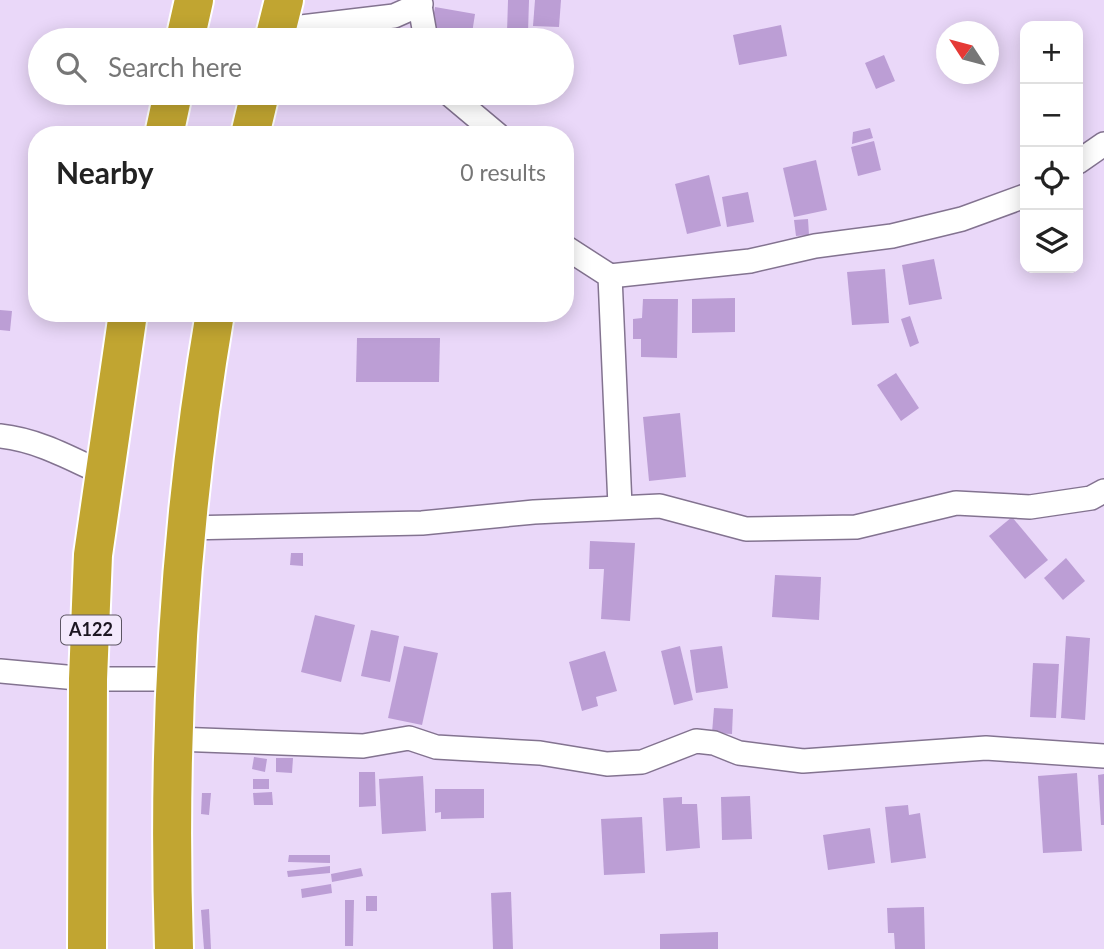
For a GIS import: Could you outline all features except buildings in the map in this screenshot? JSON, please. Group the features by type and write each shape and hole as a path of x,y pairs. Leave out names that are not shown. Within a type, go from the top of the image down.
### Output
{"highway":[{"path":"188,28 194,0"},
{"path":"166,126 170,105"},
{"path":"252,126 257,105"},
{"name":"A122","path":"87,949 88,680 93,555 127,322"},
{"path":"174,949 176,679 184,528 214,322"}],"street":[{"path":"278,23 394,16 420,2 424,28"},
{"path":"462,105 487,126"},
{"path":"1083,159 1104,144"},
{"path":"574,253 610,276 750,261 815,246 892,236 962,219 1020,198"},
{"path":"610,276 620,506"},
{"path":"0,436 33,442 104,474"},
{"path":"184,528 422,523 620,506 660,506 746,529 856,527 956,503 1030,507 1091,498 1104,491"},
{"path":"0,671 88,680 176,679"},
{"path":"175,739 363,746 410,738 436,747 540,753 607,764 642,762 696,741 714,743 738,753 803,761 986,748 1104,756"}]}
